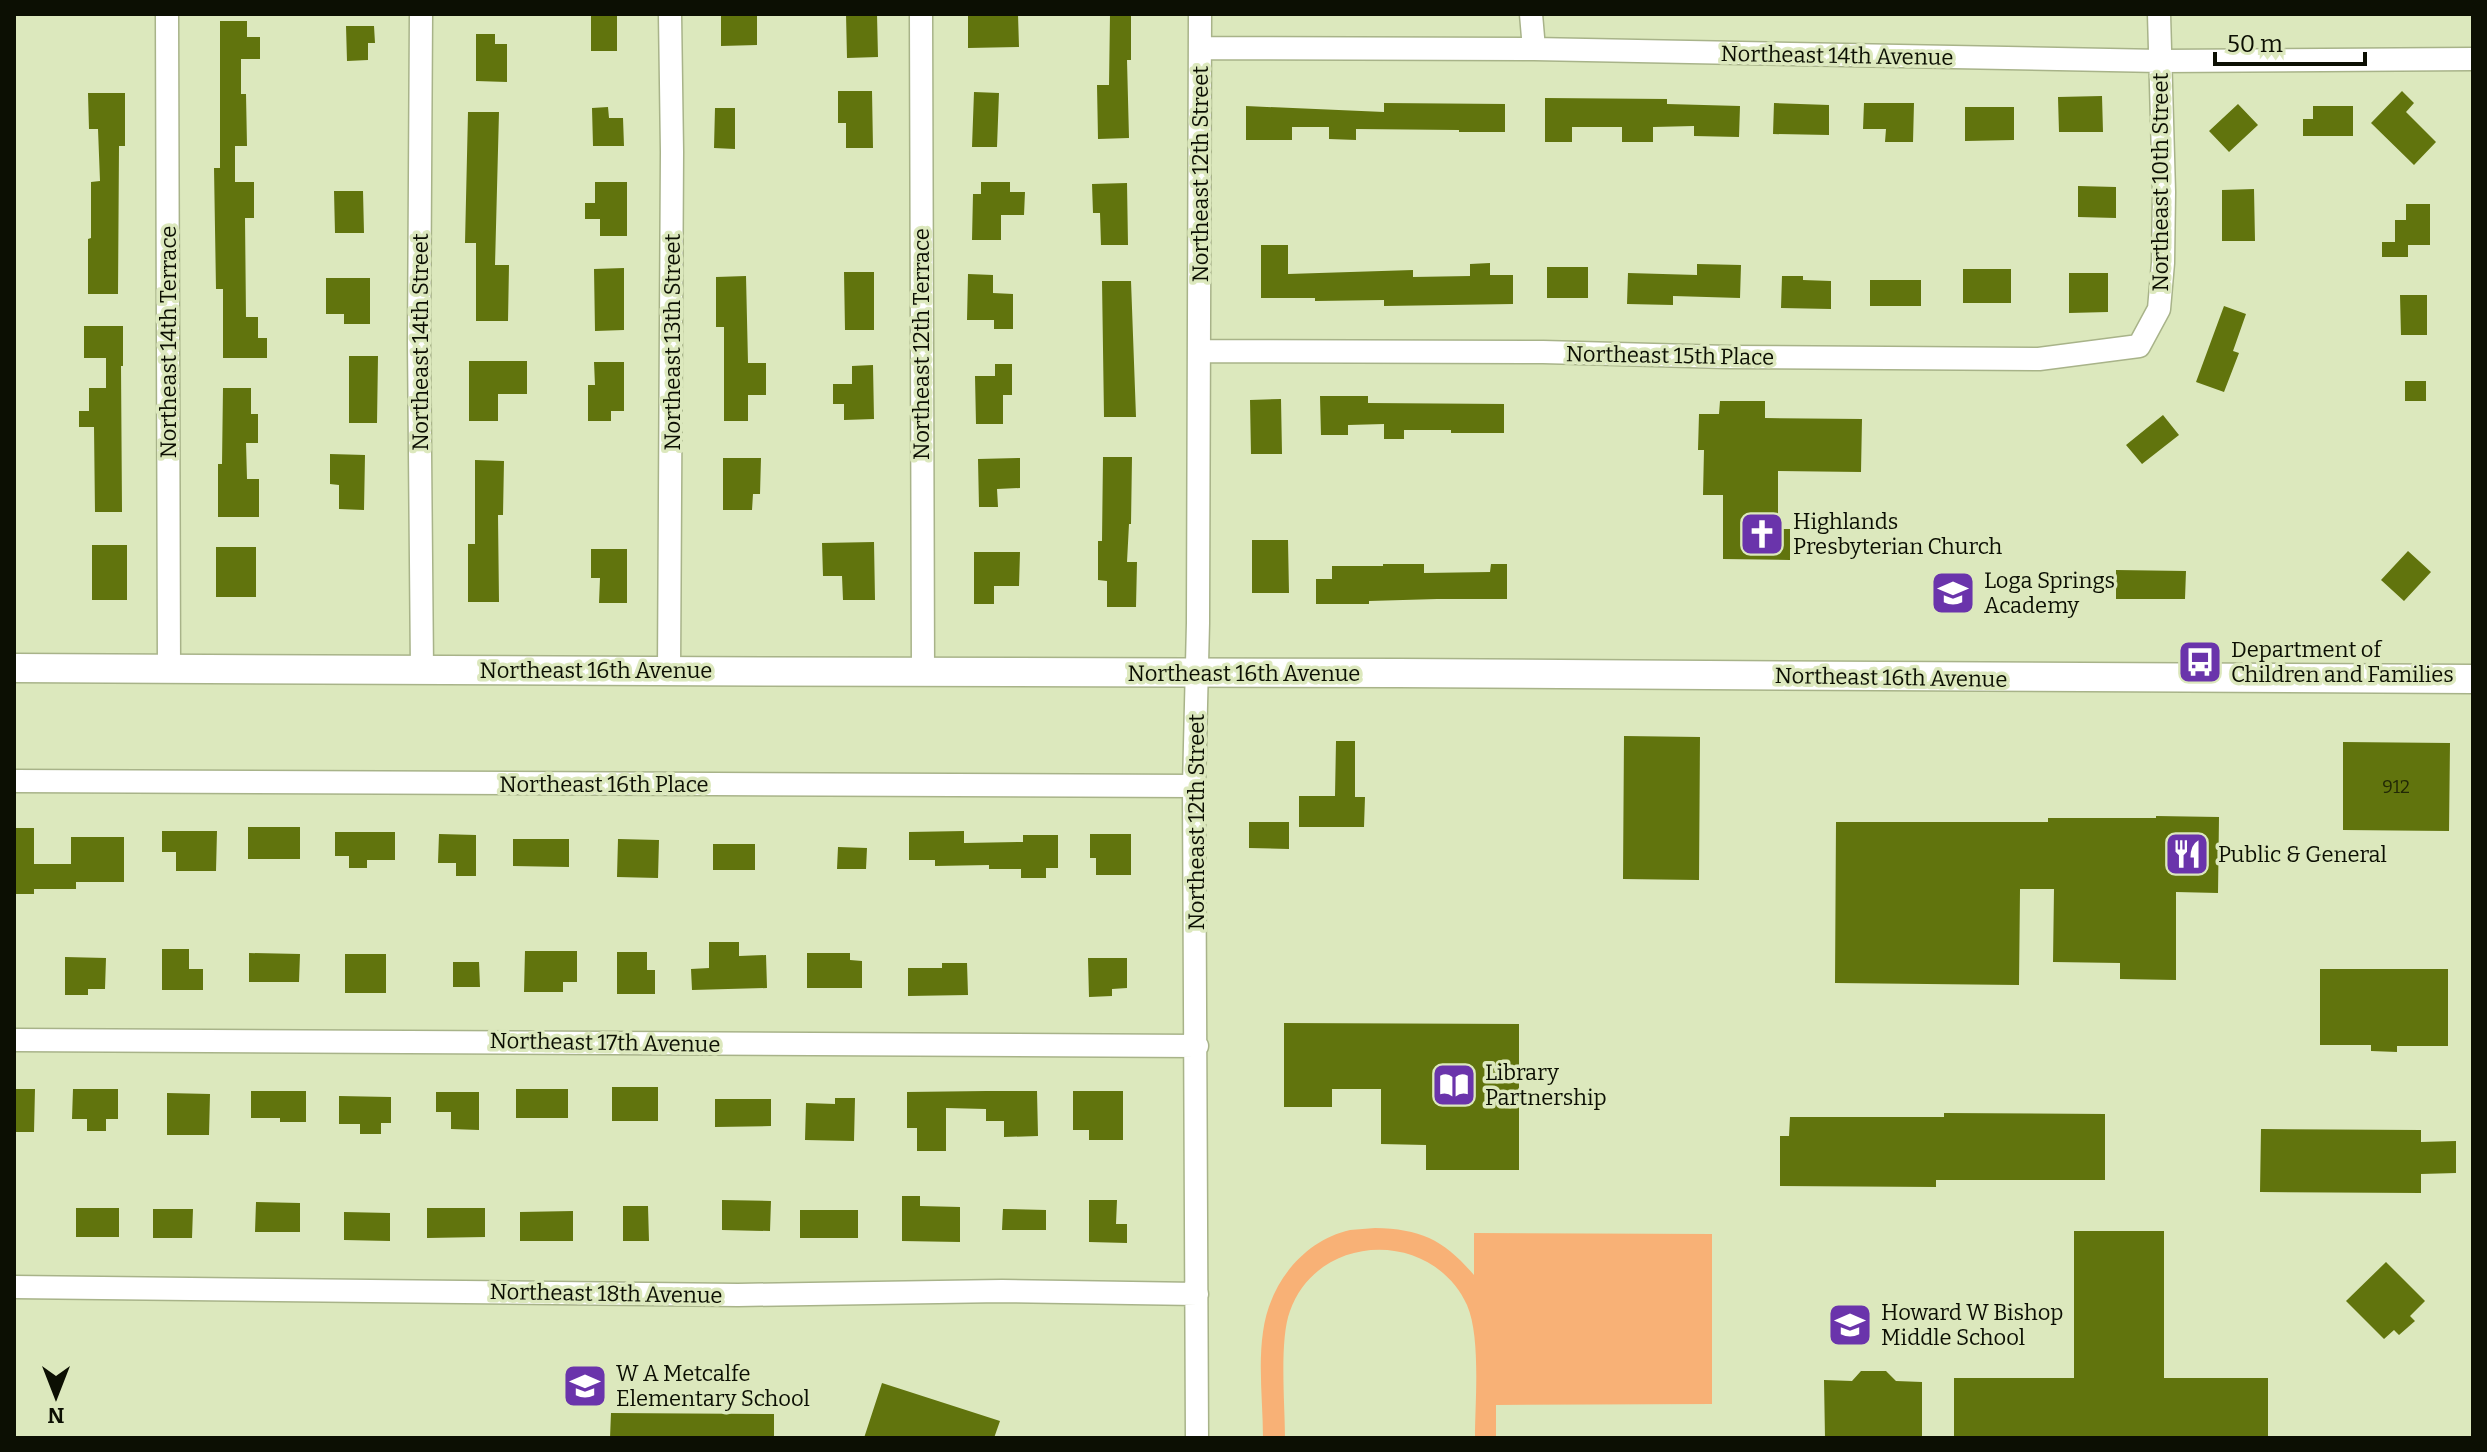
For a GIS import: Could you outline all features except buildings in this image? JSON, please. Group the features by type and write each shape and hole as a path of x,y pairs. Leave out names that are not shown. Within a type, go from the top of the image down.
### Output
{"street":[{"name":"Northeast 14th Terrace","path":"167,14 169,669"},
{"name":"Northeast 14th Street","path":"421,14 419,358 422,670"},
{"name":"Northeast 13th Street","path":"669,670 670,14"},
{"name":"Northeast 12th Terrace","path":"921,14 923,673"},
{"name":"Northeast 12th Street","path":"1197,1438 1194,786 1200,351 1200,14"},
{"path":"1531,14 1534,49"},
{"name":"Northeast 10th Street","path":"2139,346 2159,309 2163,263 2159,14"},
{"name":"Northeast 14th Avenue","path":"1200,48 1534,49 2160,61 2473,59"},
{"name":"Northeast 15th Place","path":"1200,351 2039,359 2139,346"},
{"name":"Northeast 16th Avenue","path":"14,668 2473,679"},
{"name":"Northeast 16th Place","path":"14,781 1194,786"},
{"name":"Northeast 17th Avenue","path":"14,1040 1197,1046"},
{"name":"Northeast 18th Avenue","path":"14,1287 738,1295 1002,1291 1197,1294"}],"shaded area":[{"path":"1375,1228 1406,1231 1430,1239 1452,1253 1474,1275 1474,1233 1712,1234 1712,1404 1496,1405 1496,1438 1475,1438 1476,1352 1467,1305 1450,1280 1429,1263 1403,1253 1376,1250 1349,1254 1325,1266 1304,1285 1290,1311 1285,1338 1285,1438 1263,1438 1262,1345 1272,1298 1291,1268 1317,1244 1350,1230"}],"place":[{"name":"Highlands Presbyterian Church","path":"1762,534"},
{"name":"Loga Springs Academy","path":"1953,593"},
{"name":"Department of Children and Families","path":"2200,662"},
{"name":"Public & General","path":"2187,854"},
{"name":"Library Partnership","path":"1454,1085"},
{"name":"Howard W Bishop Middle School","path":"1850,1325"},
{"name":"W A Metcalfe Elementary School","path":"585,1386"}]}
